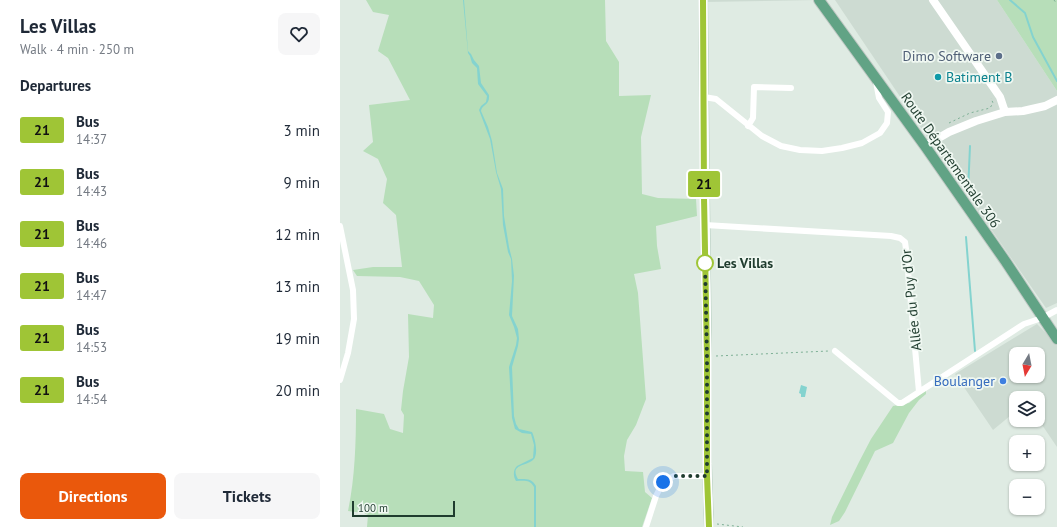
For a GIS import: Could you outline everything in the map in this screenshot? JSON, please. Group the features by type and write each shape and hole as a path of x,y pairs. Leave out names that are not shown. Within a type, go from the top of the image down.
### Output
{"main road":[{"path":"703,0 707,476 709,525"},
{"name":"Route Départementale 306","path":"819,0 925,146 1006,262 1057,339"}],"street":[{"path":"933,0 1000,97 1005,112"},
{"path":"704,97 716,99 748,126 762,136 781,146 800,150 822,152 862,143 880,133 887,123 888,112 879,98 875,76"},
{"path":"748,126 753,118 754,87 791,88"},
{"path":"925,146 949,132 976,121 1005,112 1023,111 1045,106 1057,100"},
{"name":"Allée du Puy d'Or","path":"705,225 891,236 900,238 905,242 906,249 919,392"},
{"path":"340,226 354,290 354,319 348,353 340,380"},
{"path":"835,351 898,403 902,403 1024,324 1042,318 1057,310"},
{"path":"646,527 656,496 663,482 674,476 707,476"}],"path":[{"path":"1054,0 1057,4"},
{"path":"950,123 970,114 990,108 993,103 990,96"},
{"path":"707,357 835,351"},
{"path":"709,525 743,527"}],"shaded area":[{"path":"703,0 819,0 703,2"},
{"path":"835,0 997,0 1057,91 1057,303 1046,308 940,156"},
{"path":"1037,324 1057,344 1057,447 1043,427 1045,427 1045,391 1009,391 1009,417 993,430 955,374"}],"green space":[{"path":"366,0 605,0 606,41 619,62 619,96 651,95 641,137 642,194 658,198 696,199 697,216 656,226 657,246 661,269 634,274 638,293 646,399 636,425 627,440 624,456 625,471 643,472 645,492 652,498 642,527 367,527 368,515 348,511 355,460 356,409 384,414 390,429 403,433 404,415 401,410 409,357 408,314 433,318 434,305 419,281 400,277 357,276 353,270 373,267 402,267 396,215 383,203 387,179 378,159 363,151 373,142 369,105 410,100 388,58 378,51 389,15 373,12"},
{"path":"997,0 1057,0 1057,91"},
{"path":"926,390 926,394 919,400 909,413 893,443 875,451 845,512 839,521 830,525 832,517 871,439 893,406 909,403"}],"water":[{"path":"463,0 468,51 479,66 481,83 489,95 487,103 481,111 492,141 497,173 503,189 504,216 514,276 512,316 518,329 519,339 512,367 514,416 519,429 532,432 536,451 535,458 517,468 516,474 518,479 530,480 536,486 536,527 534,527 534,487 528,482 516,481 514,475 514,471 517,466 533,458 534,445 531,434 522,433 515,429 512,418 509,367 517,338 509,315 512,281 511,259 508,252 503,225 501,189 496,172 490,139 479,110 486,102 487,96 478,84 477,68 472,63 468,53"},
{"path":"801,385 807,387 805,397 801,397 801,394 799,393"}],"waterway":[{"path":"1010,0 1025,13 1033,37 1057,81"},
{"path":"968,192 970,146"},
{"path":"966,237 975,351"}],"bus line":[{"name":"21","path":"703,0 707,476 709,527"}],"place":[{"name":"Dimo Software","path":"999,56"},
{"name":"Batiment B","path":"938,77"},
{"name":"Les Villas","path":"705,263"},
{"name":"Boulanger","path":"1003,381"}],"route":[{"path":"663,482 674,476 707,476 705,263"}]}
